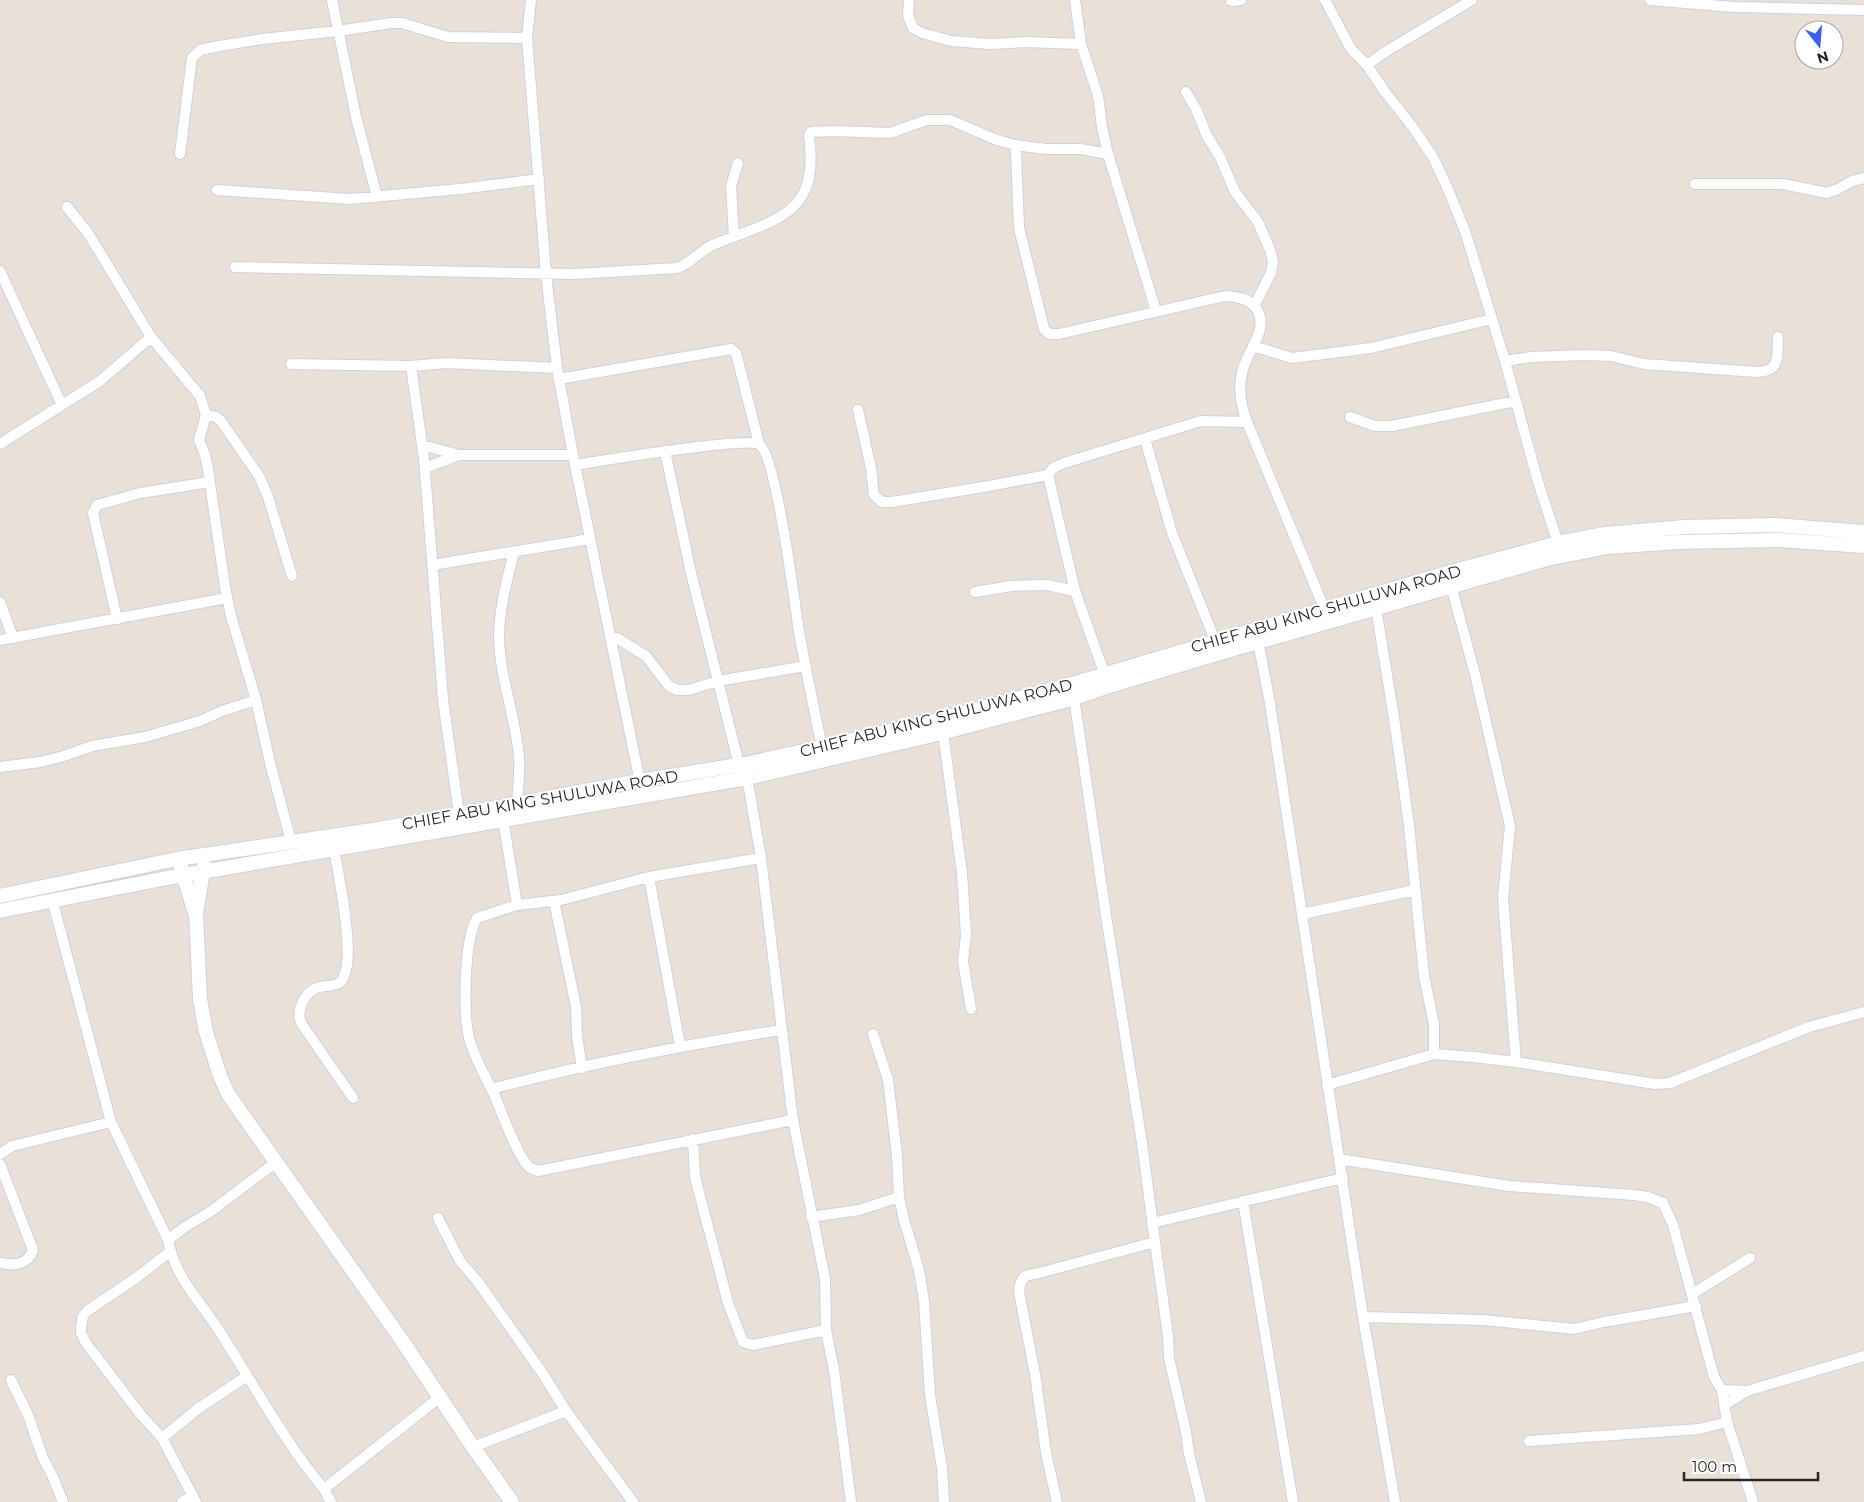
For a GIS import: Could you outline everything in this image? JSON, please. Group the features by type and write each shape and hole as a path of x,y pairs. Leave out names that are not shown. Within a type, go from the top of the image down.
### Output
{"street":[{"path":"332,0 356,117 377,197"},
{"path":"531,0 527,38 546,274 557,368 643,796"},
{"path":"910,0 908,16 913,28 922,33 950,41 991,44 1025,42 1081,44"},
{"path":"1075,0 1081,44 1098,96 1108,154 1156,311"},
{"path":"1325,0 1344,38 1367,65 1433,157 1465,231 1505,361 1538,482 1558,543"},
{"path":"1367,65 1385,52 1472,0"},
{"path":"1650,0 1734,7 1794,4 1864,10"},
{"path":"180,154 192,58 197,52 262,39 392,23 402,23 448,37 527,38"},
{"path":"1186,92 1196,109 1207,136 1220,157 1235,192 1258,222 1270,250 1273,262 1271,273 1254,306"},
{"path":"235,267 546,274 677,268 684,266 710,246 762,226 781,216 798,202 809,185 811,132 890,133 927,120 950,120 1018,147 1080,149 1108,154"},
{"path":"1018,147 1018,228 1044,330 1049,334 1059,334 1225,296 1246,299 1254,306 1261,320 1260,331 1242,372 1240,397 1247,422 1327,615"},
{"path":"734,237 731,186 738,163"},
{"path":"1695,184 1783,184 1827,193 1852,181 1864,178"},
{"path":"217,190 350,199 460,189 538,179"},
{"path":"67,207 88,233 151,337 200,396 206,415 199,440 205,455 210,482 227,598 243,662 256,700 271,767 292,841"},
{"path":"0,271 62,405"},
{"path":"1253,346 1292,358 1371,348 1492,319"},
{"path":"0,444 100,381 151,337"},
{"path":"1505,361 1531,357 1611,356 1644,364 1767,372 1772,369 1776,362 1778,337"},
{"path":"559,379 731,349 736,353 759,444 762,447 772,473 822,747"},
{"path":"291,364 411,366 445,363 557,368"},
{"path":"411,366 425,468 443,699 459,814"},
{"path":"1350,417 1375,426 1392,426 1516,401"},
{"path":"858,410 871,468 873,492 876,498 882,502 892,502 1048,475 1053,468 1064,462 1145,439 1166,430 1200,422 1247,422"},
{"path":"206,415 216,417 221,421 259,476 268,497 292,576"},
{"path":"1145,439 1172,533 1218,648"},
{"path":"422,445 459,455 574,460 749,443 759,444"},
{"path":"665,451 691,573 718,681 747,778 761,858 793,1120 824,1279 826,1330 834,1370 851,1502"},
{"path":"425,468 459,455"},
{"path":"0,911 52,899 334,848 747,778 943,732 1074,698 1107,680 1075,591 1048,475"},
{"path":"117,619 93,513 97,505 140,493 210,482"},
{"name":"CHIEF ABU KING SHULUWA ROAD","path":"0,896 177,858 371,830 742,764 822,747 937,720 1072,684 1107,680 1449,580 1558,543 1605,534 1684,527 1775,525 1864,532"},
{"path":"432,565 590,538"},
{"path":"1516,1062 1503,898 1510,826 1475,674 1449,580 1608,547 1678,542 1780,540 1864,546"},
{"path":"514,552 500,614 499,638 503,681 519,758 517,804"},
{"path":"975,592 1011,586 1047,585 1075,591"},
{"path":"0,640 227,598"},
{"path":"1375,601 1394,718 1408,825 1424,976 1434,1024 1434,1054"},
{"path":"0,602 12,638"},
{"path":"1258,637 1363,1317 1395,1502"},
{"path":"611,638 617,638 646,656 669,686 676,690 688,690 718,681 806,666"},
{"path":"1072,684 1142,1143 1168,1336 1169,1358 1200,1502"},
{"path":"0,767 40,762 92,746 145,737 189,725 222,711 256,700"},
{"path":"943,732 962,873 966,935 963,961 971,1008"},
{"path":"503,820 517,905"},
{"path":"334,848 341,890 348,964 344,976 339,983 315,989 304,998 299,1011 299,1018 353,1098"},
{"path":"194,894 208,854"},
{"path":"177,858 194,894 200,999 206,1032 228,1094 401,1339 512,1502"},
{"path":"761,858 649,877 554,901 517,905 477,918 471,930 465,1001 467,1026 469,1039 524,1160 530,1168 538,1171 793,1120"},
{"path":"194,894 218,874 231,867"},
{"path":"649,877 680,1046"},
{"path":"168,878 194,894"},
{"path":"1302,914 1415,890"},
{"path":"52,899 110,1122 168,1240 181,1277 219,1330 293,1447 324,1489 330,1502"},
{"path":"554,901 576,1007 577,1036 582,1068"},
{"path":"1327,1085 1434,1054 1516,1062 1655,1084 1670,1083 1809,1027 1864,1012"},
{"path":"491,1089 542,1075 680,1046 781,1030"},
{"path":"873,1034 888,1080 897,1156 899,1197 919,1270 924,1301 930,1395 942,1468 944,1502"},
{"path":"0,1154 12,1146 110,1122"},
{"path":"693,1139 695,1178 728,1303 743,1342 750,1346 826,1330"},
{"path":"1339,1159 1509,1186 1634,1195 1658,1199 1663,1203 1667,1210 1696,1306 1714,1377 1722,1390 1727,1422 1753,1502"},
{"path":"168,1240 210,1212 275,1163"},
{"path":"0,1164 33,1250 31,1256 22,1263 9,1265 0,1263"},
{"path":"1152,1223 1343,1178"},
{"path":"811,1217 859,1210 899,1197"},
{"path":"1243,1201 1293,1502"},
{"path":"438,1218 460,1261 478,1282 543,1374 566,1411 633,1502"},
{"path":"1058,1502 1046,1453 1035,1374 1019,1292 1020,1282 1030,1274 1048,1271 1155,1242"},
{"path":"171,1251 136,1278 86,1311 83,1316 81,1333 86,1343 141,1416 162,1438 194,1499 182,1502"},
{"path":"1692,1294 1750,1258"},
{"path":"1363,1317 1483,1320 1574,1329 1696,1306"},
{"path":"1724,1406 1747,1391 1864,1356"},
{"path":"162,1438 199,1408 247,1376"},
{"path":"11,1380 28,1415 43,1458 53,1477 62,1502"},
{"path":"1722,1390 1747,1391"},
{"path":"324,1489 440,1397"},
{"path":"473,1447 566,1411"},
{"path":"1529,1442 1699,1429 1727,1422"}]}
